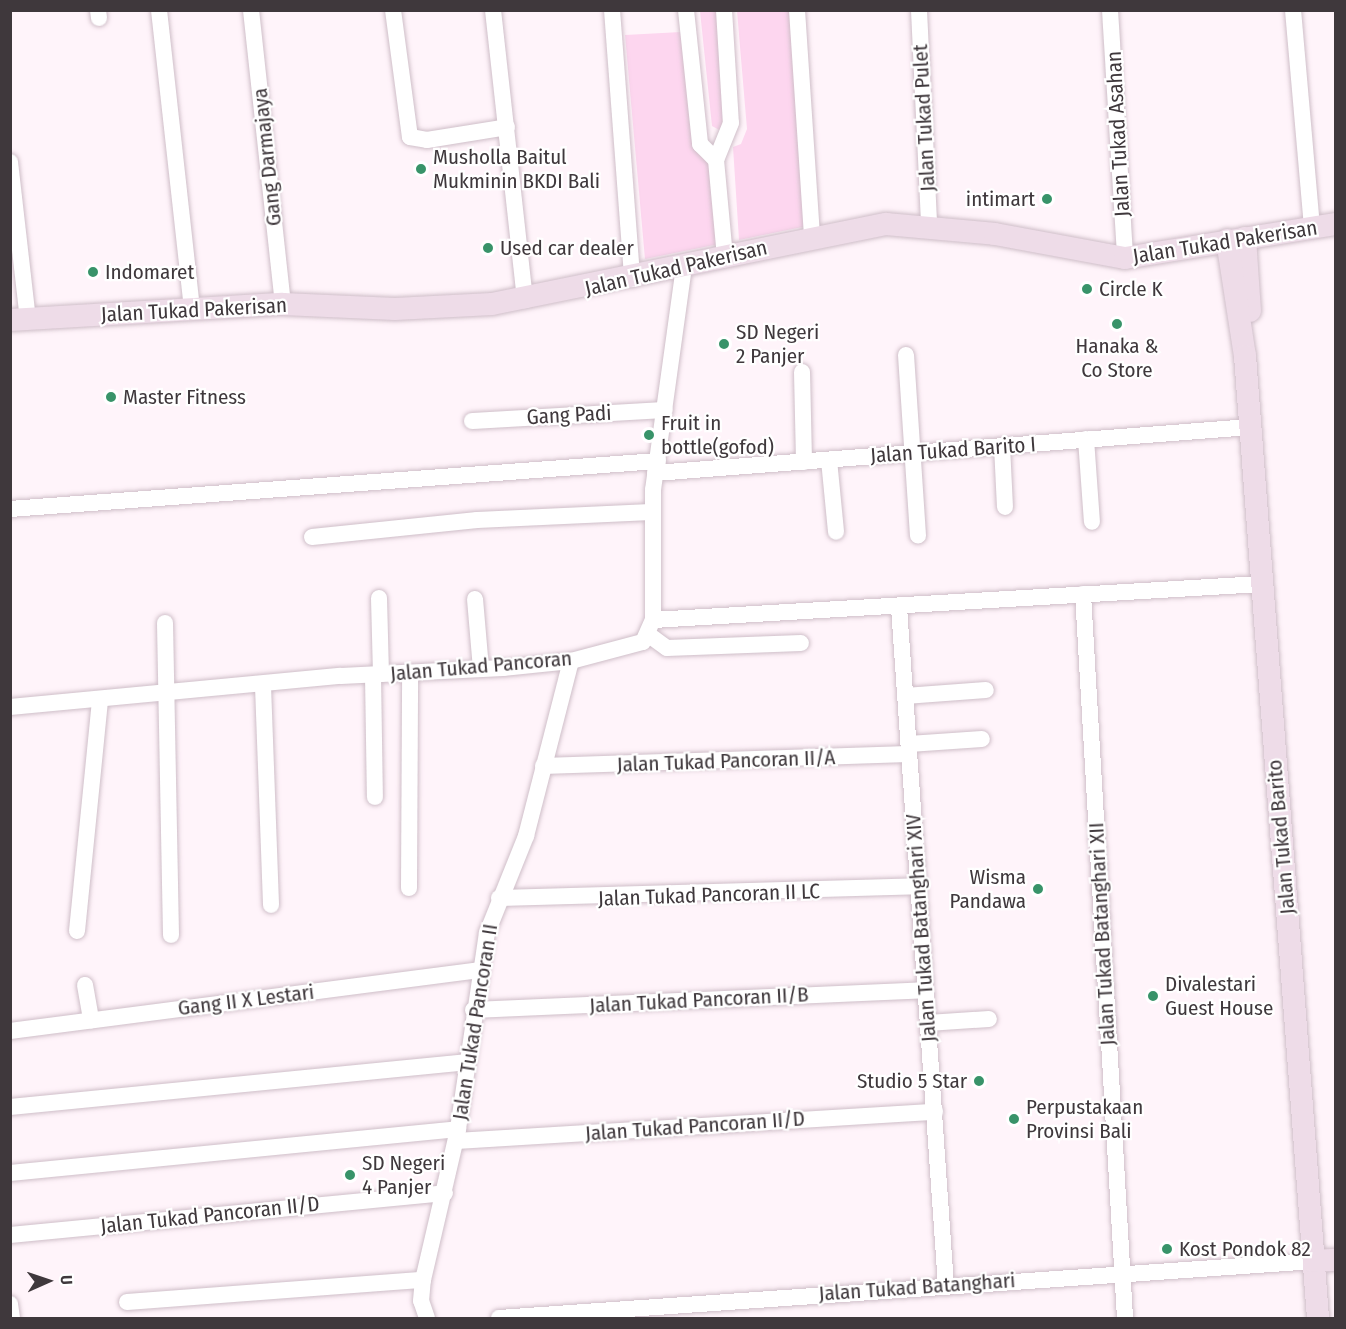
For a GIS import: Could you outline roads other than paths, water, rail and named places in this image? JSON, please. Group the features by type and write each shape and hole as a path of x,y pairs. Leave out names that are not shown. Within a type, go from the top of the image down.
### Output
{"street":[{"path":"159,10 192,308"},
{"name":"Gang Darmajaya","path":"251,10 283,304"},
{"path":"393,10 410,137 417,141 507,127"},
{"path":"494,10 525,300"},
{"path":"612,10 632,279"},
{"path":"686,10 700,144 716,160"},
{"path":"724,10 731,123 716,160 725,257"},
{"path":"797,10 812,236"},
{"name":"Jalan Tukad Pulet","path":"919,10 929,225"},
{"name":"Jalan Tukad Asahan","path":"1110,10 1125,258"},
{"path":"1293,10 1312,226"},
{"path":"10,162 19,320"},
{"name":"Jalan Tukad Pakerisan","path":"19,320 283,304 394,309 525,300 632,279 684,275 725,257 860,226 929,225 1125,258 1335,224"},
{"name":"Jalan Tukad Barito","path":"1236,239 1261,584 1325,1261 1318,1318"},
{"path":"684,275 651,512 651,628 667,648 801,643"},
{"path":"906,355 918,536"},
{"path":"802,372 804,462"},
{"name":"Gang Padi","path":"472,421 665,410"},
{"name":"Jalan Tukad Barito I","path":"10,509 657,467 804,462 1250,427"},
{"path":"1086,439 1092,522"},
{"path":"1002,446 1005,507"},
{"path":"829,460 836,532"},
{"path":"312,537 477,520 651,512"},
{"path":"651,628 899,607 1261,584"},
{"name":"Jalan Tukad Batanghari XII","path":"1083,594 1125,1318"},
{"path":"375,798 378,598"},
{"path":"475,599 481,669"},
{"name":"Jalan Tukad Batanghari XIV","path":"899,607 946,1286"},
{"path":"165,623 169,696 171,935"},
{"name":"Jalan Tukad Pancoran","path":"10,707 169,696 377,674 481,669 571,661 636,646 651,628"},
{"name":"Jalan Tukad Pancoran II","path":"427,1318 421,1301 423,1280 457,1135 473,1010 481,970 499,898 526,836 571,661"},
{"path":"409,888 410,673"},
{"path":"263,686 271,905"},
{"path":"905,696 986,690"},
{"path":"77,931 100,701"},
{"name":"Jalan Tukad Pancoran II/A","path":"543,766 909,749 982,739"},
{"name":"Jalan Tukad Pancoran II LC","path":"499,898 919,886"},
{"name":"Gang II X Lestari","path":"10,1031 481,970"},
{"path":"85,985 91,1020"},
{"name":"Jalan Tukad Pancoran II/B","path":"473,1010 925,990"},
{"path":"928,1023 989,1019"},
{"path":"10,1107 466,1062"},
{"name":"Jalan Tukad Pancoran II/D","path":"10,1173 457,1135 934,1112"},
{"name":"Jalan Tukad Pancoran II/D","path":"10,1235 445,1193"},
{"name":"Jalan Tukad Batanghari","path":"499,1318 675,1312 946,1286 1325,1261"},
{"path":"127,1302 423,1280"},
{"path":"10,1304 12,1318"}],"place":[{"name":"Musholla Baitul Mukminin BKDI Bali","path":"421,169"},
{"name":"intimart","path":"1047,199"},
{"name":"Used car dealer","path":"488,248"},
{"name":"Indomaret","path":"93,272"},
{"name":"Circle K","path":"1087,289"},
{"name":"Hanaka & Co Store","path":"1117,324"},
{"name":"SD Negeri 2 Panjer","path":"724,344"},
{"name":"Master Fitness","path":"111,397"},
{"name":"Fruit in bottle(gofod)","path":"649,435"},
{"name":"Wisma Pandawa","path":"1038,889"},
{"name":"Divalestari Guest House","path":"1153,996"},
{"name":"Studio 5 Star","path":"979,1081"},
{"name":"Perpustakaan Provinsi Bali","path":"1014,1119"},
{"name":"SD Negeri 4 Panjer","path":"350,1175"},
{"name":"Kost Pondok 82","path":"1167,1249"}]}
